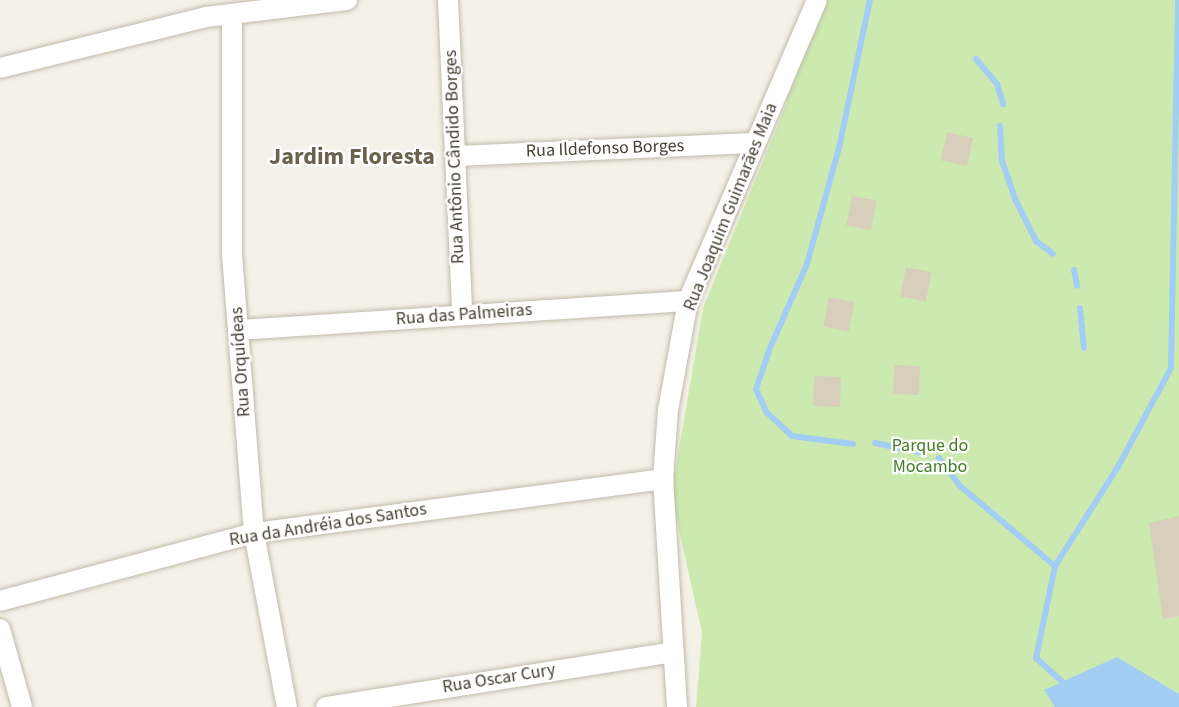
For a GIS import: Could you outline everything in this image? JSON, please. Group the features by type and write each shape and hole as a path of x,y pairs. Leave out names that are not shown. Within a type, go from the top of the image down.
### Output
{"street":[{"path":"0,68 203,9 232,14 347,0"},
{"name":"Rua Antônio Cândido Borges","path":"448,0 462,314"},
{"name":"Rua Joaquim Guimarães Maia","path":"677,707 663,479 668,410 688,301 817,0"},
{"name":"Rua Orquídeas","path":"232,14 232,254 254,533 287,707"},
{"name":"Rua Ildefonso Borges","path":"455,156 755,143"},
{"name":"Rua das Palmeiras","path":"239,330 688,301"},
{"name":"Rua da Andréia dos Santos","path":"0,601 254,533 663,479"},
{"path":"0,628 22,707"},
{"name":"Rua Oscar Cury","path":"326,707 673,651"}],"green space":[{"name":"Parque do Mocambo","path":"818,0 1179,0 1179,707 696,707 702,632 671,496 703,308 785,107"}],"water":[{"path":"1117,657 1179,694 1179,707 1055,707 1044,690"}],"building":[{"path":"947,132 973,138 967,166 940,160"},
{"path":"852,196 877,201 871,230 846,225"},
{"path":"906,267 932,272 926,301 900,296"},
{"path":"829,297 855,302 849,331 823,326"},
{"path":"894,365 920,366 919,395 893,394"},
{"path":"814,376 841,377 840,407 813,406"},
{"path":"1179,516 1179,616 1163,619 1149,523"}],"waterway":[{"path":"853,444 792,436 767,413 756,389 770,348 807,264 839,148 870,0"},
{"path":"1067,686 1036,658 1055,566 1119,465 1171,368 1178,0"},
{"path":"976,59 997,84 1003,104"},
{"path":"1000,126 1002,161 1016,201 1036,241 1053,254"},
{"path":"1074,270 1077,286"},
{"path":"1080,308 1084,348"},
{"path":"875,443 919,452"},
{"path":"939,458 959,485 1055,566"}],"district":[{"name":"Jardim Floresta","path":"352,157"}]}
